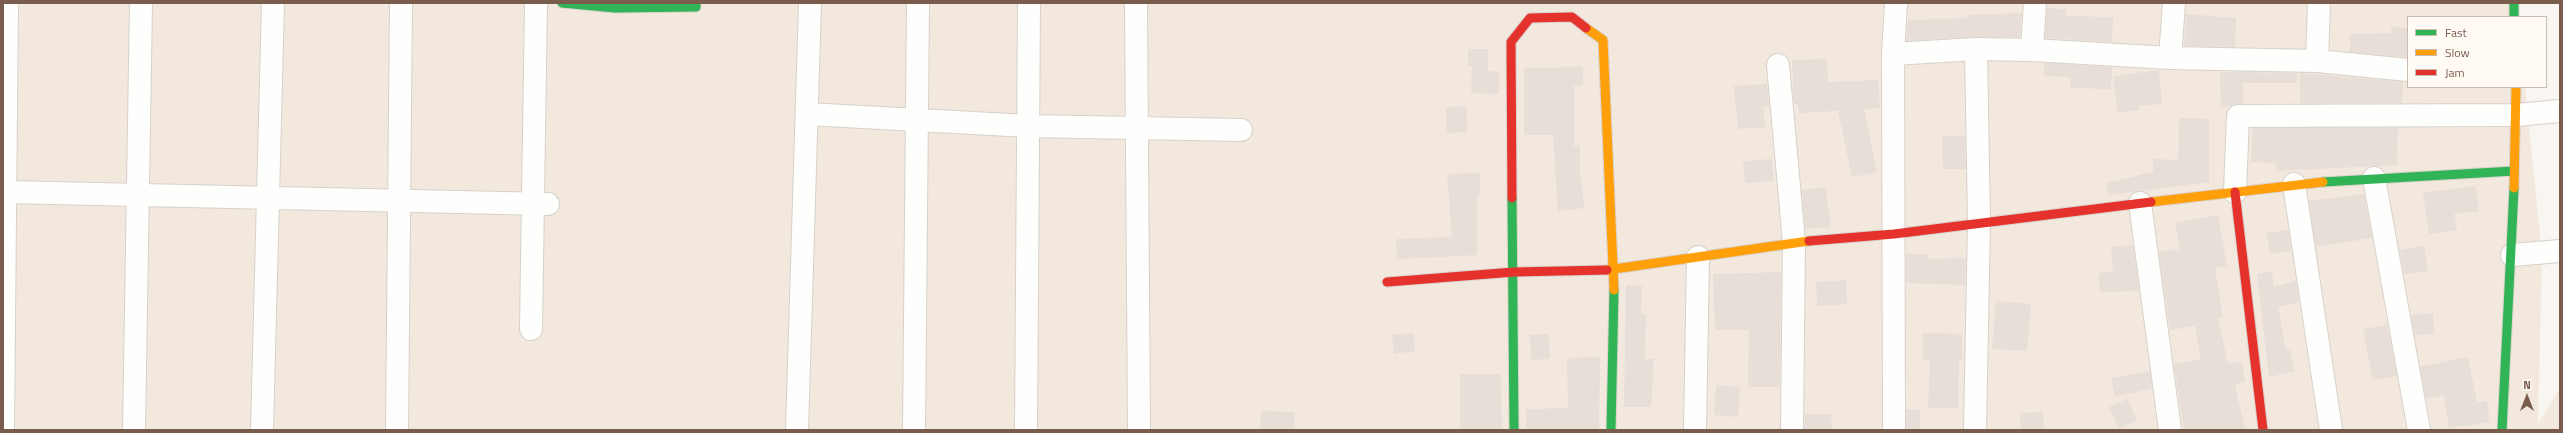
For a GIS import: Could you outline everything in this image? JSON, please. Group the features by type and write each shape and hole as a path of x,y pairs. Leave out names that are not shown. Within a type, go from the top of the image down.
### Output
{"street":[{"path":"3,430 6,192 5,79 7,3"},
{"path":"134,430 142,3"},
{"path":"262,430 273,3"},
{"path":"397,430 401,3"},
{"path":"531,329 540,204 536,3"},
{"path":"562,3 615,8 696,7 696,3"},
{"path":"798,430 810,3"},
{"path":"914,430 918,3"},
{"path":"1026,430 1029,3"},
{"path":"1136,3 1139,430"},
{"path":"1894,430 1892,54 1896,3"},
{"path":"2032,50 2035,3"},
{"path":"2170,58 2174,3"},
{"path":"2317,61 2319,3"},
{"path":"2514,3 2514,16"},
{"path":"1514,430 1514,272 1511,42 1530,18 1572,17 1603,40 1614,270 1611,430"},
{"path":"1892,54 1976,49 2032,50 2170,58 2317,61 2407,70"},
{"path":"1975,430 1979,222 1976,49"},
{"path":"1778,65 1794,242 1792,430"},
{"path":"2502,430 2512,255 2516,88"},
{"path":"2263,430 2235,192 2238,116 2516,115 2560,111"},
{"path":"807,114 1028,126 1241,130"},
{"path":"1387,282 1514,272 1614,270 1794,242 1894,234 1979,222 2294,184 2374,178 2514,171"},
{"path":"2374,178 2419,430"},
{"path":"2294,184 2331,430"},
{"path":"6,192 540,204"},
{"path":"2140,203 2170,430"},
{"path":"2512,255 2560,251"},
{"path":"1695,430 1698,257"}],"shaded area":[{"path":"3,3 2517,3 2518,16 2407,16 2407,88 2525,88 2542,255 2538,424 2560,388 2560,430 3,430"}],"building":[{"path":"2047,8 2066,9 2066,16 2113,17 2112,42 2045,38"},
{"path":"2022,13 2020,37 1975,37 1906,41 1908,20 1969,18 1969,15"},
{"path":"2186,14 2236,18 2235,47 2184,46"},
{"path":"2391,27 2407,28 2407,57 2350,52 2350,34 2391,33"},
{"path":"1468,49 1488,49 1488,71 1499,72 1499,94 1471,93 1472,66 1468,66"},
{"path":"1827,59 1828,82 1878,80 1880,108 1864,109 1877,172 1852,177 1838,111 1799,113 1798,104 1794,104 1792,60"},
{"path":"2044,63 2112,67 2111,89 2070,88 2071,77 2044,76"},
{"path":"1583,67 1583,85 1574,86 1574,146 1580,145 1580,178 1584,208 1558,211 1553,135 1524,135 1524,68"},
{"path":"2159,70 2162,104 2138,106 2139,110 2118,113 2113,76"},
{"path":"2220,72 2297,73 2297,83 2243,83 2243,103 2221,107"},
{"path":"2300,73 2403,82 2402,103 2300,103"},
{"path":"1767,84 1769,106 1763,107 1765,127 1738,129 1734,86"},
{"path":"1466,106 1467,132 1447,133 1446,107"},
{"path":"2179,118 2209,119 2209,182 2109,195 2106,183 2153,172 2153,159 2178,160"},
{"path":"2253,128 2398,128 2397,165 2276,171 2276,163 2251,162"},
{"path":"1942,136 1965,136 1966,169 1943,169"},
{"path":"1772,159 1774,181 1745,183 1743,161"},
{"path":"1480,173 1480,195 1477,195 1477,255 1397,259 1396,239 1452,237 1447,174"},
{"path":"2475,186 2479,211 2454,214 2457,230 2429,234 2423,193"},
{"path":"1825,187 1831,227 1805,229 1802,190"},
{"path":"2364,194 2372,238 2316,247 2309,201"},
{"path":"2218,215 2227,266 2215,268 2223,317 2218,318 2228,364 2242,361 2245,382 2235,384 2245,430 2184,430 2174,364 2201,359 2195,326 2170,330 2159,252 2180,249 2175,223"},
{"path":"2288,230 2291,251 2270,254 2267,233"},
{"path":"2133,245 2139,291 2100,292 2099,273 2113,272 2111,247"},
{"path":"2424,246 2428,271 2404,274 2400,250"},
{"path":"1906,254 1929,254 1928,259 1966,258 1965,285 1906,283"},
{"path":"2272,271 2274,287 2296,281 2299,302 2278,307 2286,351 2290,350 2295,371 2269,377 2257,274"},
{"path":"1781,272 1780,387 1748,387 1749,330 1715,330 1713,274"},
{"path":"1846,280 1847,304 1817,306 1816,282"},
{"path":"1626,285 1642,286 1641,314 1646,315 1645,359 1654,359 1651,407 1624,407"},
{"path":"1996,301 2031,304 2027,351 1992,349"},
{"path":"2433,313 2434,334 2415,335 2411,315"},
{"path":"2387,325 2397,376 2373,380 2363,329"},
{"path":"1413,333 1415,351 1394,354 1392,335"},
{"path":"1923,333 1962,334 1962,360 1959,360 1958,408 1928,408 1930,360 1923,359"},
{"path":"1549,334 1550,359 1531,360 1530,335"},
{"path":"1600,357 1599,430 1526,430 1526,409 1568,408 1567,358"},
{"path":"2468,357 2477,402 2487,401 2490,422 2449,428 2444,395 2426,399 2420,367"},
{"path":"2150,371 2152,389 2115,396 2111,378"},
{"path":"1460,374 1501,374 1502,430 1460,430"},
{"path":"1716,385 1740,387 1738,417 1714,415"},
{"path":"2127,399 2137,420 2119,429 2109,407"},
{"path":"1906,409 1920,410 1920,430 1906,430"},
{"path":"1261,411 1295,412 1294,430 1260,430"},
{"path":"2043,412 2044,430 2021,430 2020,413"},
{"path":"1805,414 1831,414 1832,430 1804,430"}],"traffic: fast":[{"path":"562,3 615,8 696,7 696,3"},
{"path":"2514,3 2514,16"},
{"path":"2323,182 2514,171"},
{"path":"2502,430 2514,188"},
{"path":"1512,198 1514,430"},
{"path":"1611,430 1614,290"}],"traffic: slow":[{"path":"1586,28 1603,40 1614,290"},
{"path":"2514,188 2516,88"},
{"path":"2151,202 2323,182"},
{"path":"1607,270 1809,241"}],"traffic: jam":[{"path":"1512,198 1511,42 1530,18 1572,17 1586,28"},
{"path":"2235,192 2263,430"},
{"path":"1809,241 1894,234 2151,202"},
{"path":"1387,282 1514,272 1607,270"}]}
